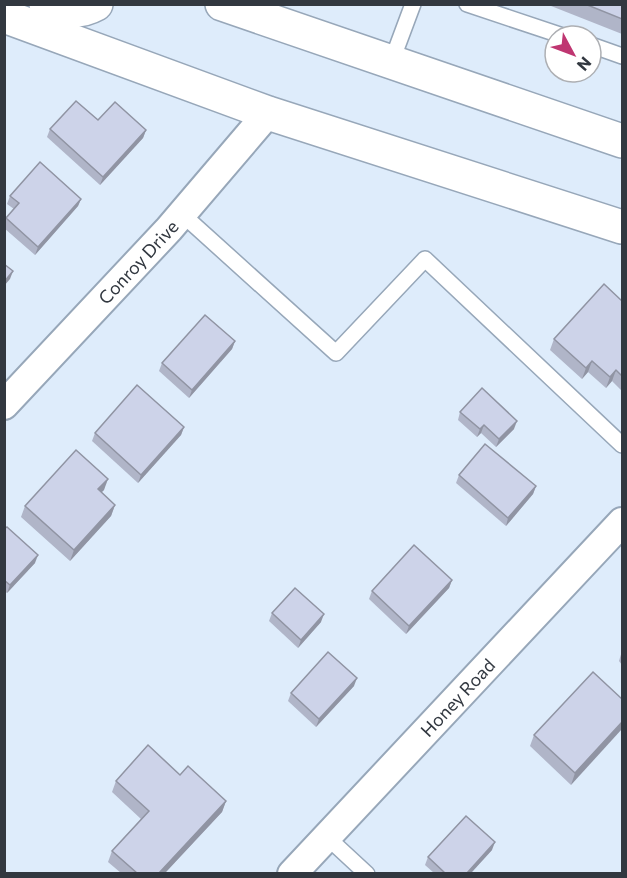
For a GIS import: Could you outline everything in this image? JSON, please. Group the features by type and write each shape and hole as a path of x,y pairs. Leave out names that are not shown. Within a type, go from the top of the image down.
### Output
{"main road":[{"path":"46,4 58,9 75,10 96,4"},
{"path":"222,4 622,141"},
{"path":"4,16 267,113 622,227"}],"street":[{"name":"Conroy Drive","path":"4,405 182,214 267,113"},
{"name":"Honey Road","path":"292,873 622,522"}],"lane":[{"path":"391,63 414,4"},
{"path":"467,4 543,29"},
{"path":"603,49 622,56"},
{"path":"182,214 336,353 425,259 622,445"},
{"path":"327,837 367,873"}],"building":[{"path":"585,4 622,4 622,19"},
{"path":"76,101 98,120 115,102 146,130 103,177 50,129"},
{"path":"40,162 81,199 38,247 6,218 19,203 10,196"},
{"path":"4,264 13,271 4,282"},
{"path":"604,284 622,301 622,376 616,370 610,377 592,361 586,368 554,339"},
{"path":"205,315 235,341 192,390 162,363"},
{"path":"137,385 184,427 141,475 95,433"},
{"path":"482,388 517,421 499,439 484,425 480,429 460,412"},
{"path":"485,444 536,486 508,518 459,475"},
{"path":"76,450 108,479 98,489 115,505 74,550 25,506"},
{"path":"7,527 38,555 10,585 4,580 4,529"},
{"path":"414,545 452,580 409,626 372,591"},
{"path":"295,588 324,614 301,640 272,613"},
{"path":"328,652 357,678 319,719 291,693"},
{"path":"593,672 622,699 622,722 575,773 534,735"},
{"path":"148,745 180,775 188,766 226,801 159,873 137,873 112,851 149,811 116,781"},
{"path":"466,816 495,842 467,873 445,873 428,857"}]}
